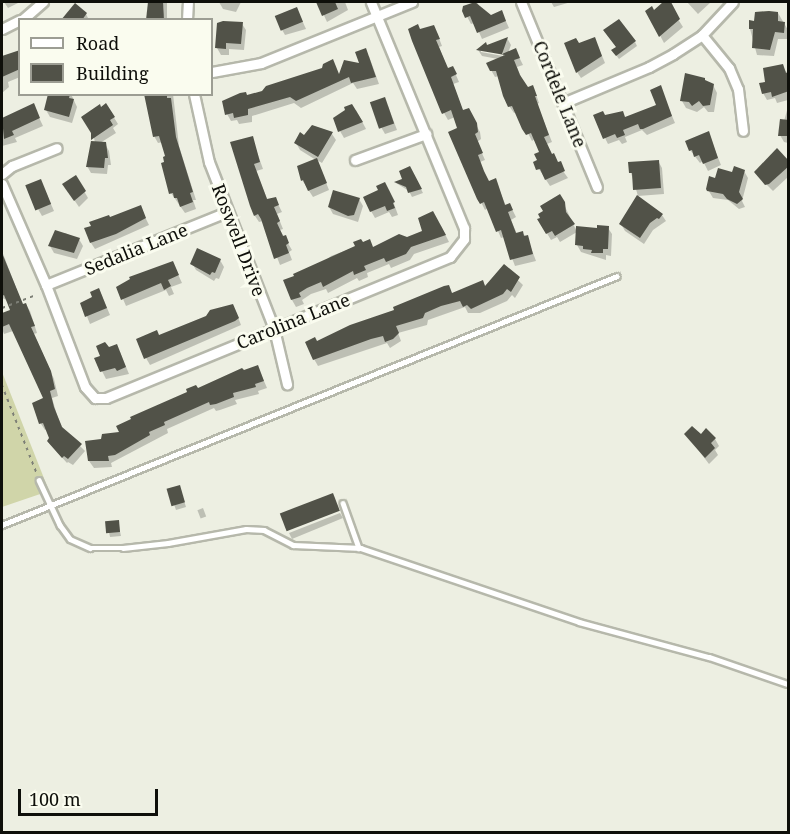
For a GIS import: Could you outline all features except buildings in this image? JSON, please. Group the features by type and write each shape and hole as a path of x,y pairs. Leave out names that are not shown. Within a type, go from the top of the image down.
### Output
{"street":[{"path":"23,18 43,2"},
{"path":"187,18 188,2"},
{"name":"Carolina Lane","path":"2,184 46,285 85,387 95,398 106,398 450,257 464,239 464,228 371,2"},
{"path":"213,72 261,63 412,2"},
{"name":"Cordele Lane","path":"521,2 597,187"},
{"path":"563,103 649,67 702,35 733,2"},
{"path":"2,29 18,21"},
{"path":"702,35 729,68 738,89 743,131"},
{"name":"Roswell Drive","path":"194,96 209,162 274,329 287,384"},
{"path":"355,160 426,134"},
{"path":"2,174 12,166 57,148"},
{"name":"Sedalia Lane","path":"46,285 227,212"}],"lane":[{"path":"2,525 617,276"},
{"path":"39,480 49,505 70,539 90,548 123,548 168,543 246,529 264,530 293,545 359,548 579,622 709,657 789,684"},
{"path":"343,503 359,548"}],"path":[{"path":"2,308 36,295"},
{"path":"2,385 39,480"}],"green space":[{"path":"2,372 49,491 2,507"}]}
